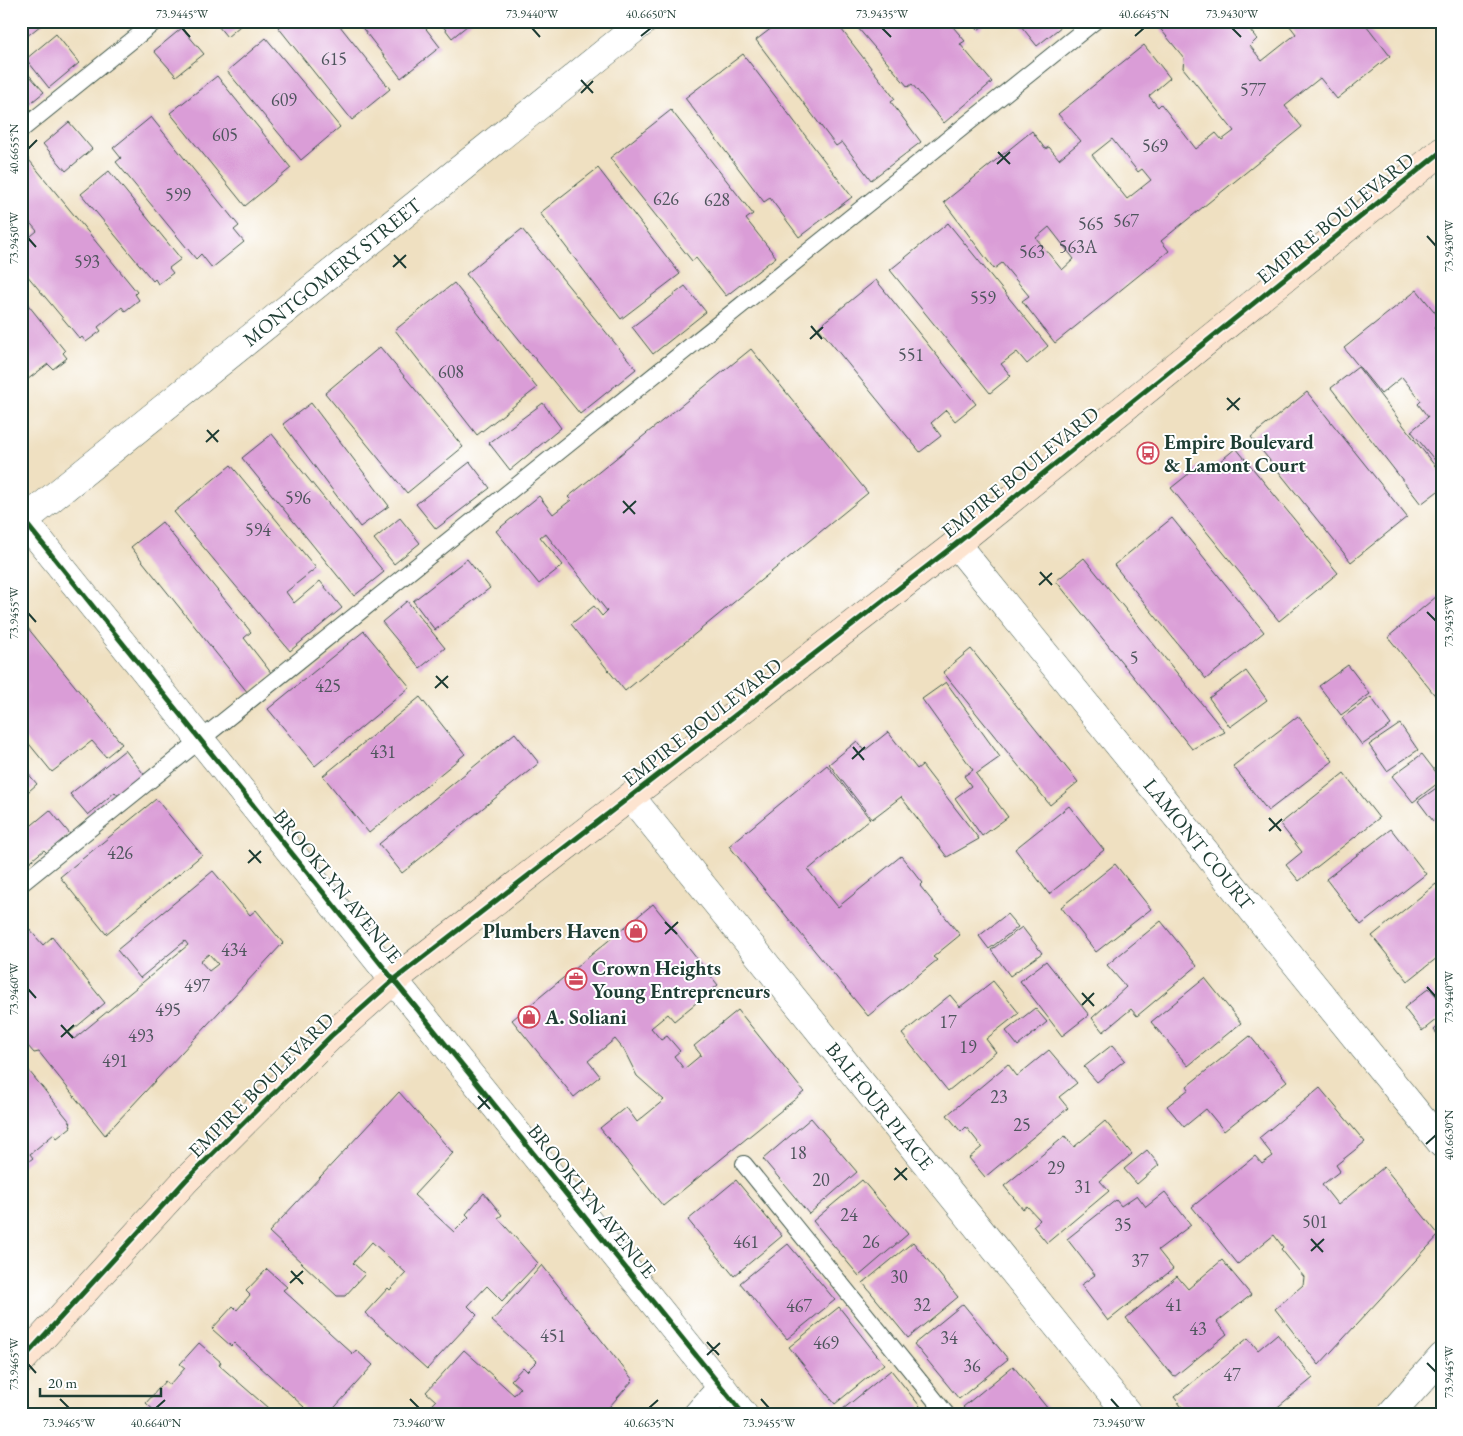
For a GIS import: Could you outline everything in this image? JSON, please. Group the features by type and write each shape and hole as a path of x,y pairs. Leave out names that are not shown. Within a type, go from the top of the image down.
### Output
{"main road":[{"name":"EMPIRE BOULEVARD","path":"21,1361 186,1180 331,1036 395,979 956,544 1442,151"}],"street":[{"name":"MONTGOMERY STREET","path":"22,520 644,21"},
{"name":"BROOKLYN AVENUE","path":"22,520 395,979 744,1415"},
{"name":"LAMONT COURT","path":"956,544 1442,1144"},
{"name":"BALFOUR PLACE","path":"631,797 1129,1415"},
{"path":"1390,1415 1442,1357"},
{"path":"697,1415 722,1387"}],"lane":[{"path":"21,130 156,21"},
{"path":"21,884 1095,21"},
{"path":"744,1164 947,1415"}],"building":[{"path":"21,21 46,21 21,41"},
{"path":"214,21 246,21 227,37"},
{"path":"286,21 336,21 390,89 352,120 278,27"},
{"path":"357,21 420,21 440,47 401,78"},
{"path":"439,21 473,21 452,38"},
{"path":"781,21 835,21 895,99 891,102 921,142 871,180 842,142 836,146 756,40"},
{"path":"852,21 948,21 965,41 960,44 992,82 944,123 912,84 908,87"},
{"path":"971,21 989,21 978,30"},
{"path":"1017,21 1058,21 1062,26 1037,46"},
{"path":"1154,21 1243,21 1257,39 1250,46 1262,61 1296,34 1286,21 1363,21 1390,56 1337,99 1320,78 1285,106 1302,127 1161,241 1169,251 1055,343 1022,301 1029,296 1002,263 994,269 944,202 1032,131 1045,149 1049,147 1059,159 1081,141 1058,114 1144,45 1170,78 1149,96 1158,107 1161,104 1196,149 1216,133 1222,140 1234,131 1183,68 1184,58","holes":["1112,139 1138,172 1142,169 1151,180 1127,199 1092,155","1049,227 1074,259 1062,270 1036,238"]},
{"path":"182,28 204,54 176,76 154,51"},
{"path":"56,34 79,63 49,88 26,59"},
{"path":"266,38 340,127 301,160 227,71"},
{"path":"743,54 852,197 799,237 770,198 764,202 685,98"},
{"path":"21,68 44,92 21,111"},
{"path":"217,76 291,168 245,206 170,113"},
{"path":"671,110 753,214 746,219 776,257 726,296 696,258 692,261 610,158"},
{"path":"151,117 239,226 234,230 244,242 212,268 201,254 196,259 116,162 121,158 113,148"},
{"path":"69,122 92,149 66,171 43,144"},
{"path":"25,155 137,292 135,294 139,300 125,311 122,307 98,327 101,331 86,342 82,337 80,339 21,268 21,244 37,231 21,212 21,158"},
{"path":"598,168 680,274 621,319 540,213"},
{"path":"109,171 181,259 169,268 173,273 158,284 155,279 153,281 81,194"},
{"path":"948,223 1048,346 1027,364 1017,352 1001,364 1011,376 990,393 890,270"},
{"path":"522,229 636,369 580,414 466,274"},
{"path":"876,280 976,404 955,421 946,410 931,423 941,436 920,452 818,327"},
{"path":"454,283 537,388 477,435 395,330"},
{"path":"685,286 706,312 653,354 632,327"},
{"path":"1417,290 1442,321 1434,328 1442,337 1442,469 1411,431 1428,417 1418,404 1421,401 1402,377 1381,394 1344,348"},
{"path":"21,296 65,351 63,353 67,358 53,369 48,364 23,383 28,388 21,394"},
{"path":"380,347 463,447 407,493 325,393"},
{"path":"751,349 868,493 625,691 571,624 594,606 602,616 607,611 545,533 540,537 563,565 539,584 496,531 539,496 553,514 571,500 568,497"},
{"path":"1358,367 1442,475 1442,488 1421,504 1331,388"},
{"path":"1307,392 1407,517 1351,562 1251,437"},
{"path":"311,403 389,506 360,527 283,424"},
{"path":"543,403 561,428 510,470 489,443"},
{"path":"272,434 384,572 354,596 242,458"},
{"path":"1236,448 1338,573 1279,621 1171,488 1201,464 1207,472"},
{"path":"470,462 490,488 436,529 416,504"},
{"path":"231,465 316,568 286,592 294,603 320,581 342,608 290,651 174,512"},
{"path":"400,518 420,543 394,564 374,539"},
{"path":"1172,518 1264,632 1206,679 1114,565"},
{"path":"162,522 251,632 244,638 272,674 248,693 131,547"},
{"path":"1084,558 1225,732 1192,749 1056,581"},
{"path":"467,559 490,588 435,630 413,601"},
{"path":"1437,596 1442,602 1442,704 1388,637"},
{"path":"407,601 445,648 420,668 382,622"},
{"path":"27,627 122,744 106,757 92,741 52,772 21,734 21,632"},
{"path":"364,631 410,687 315,766 268,709"},
{"path":"971,649 1078,782 1050,805 943,672"},
{"path":"1348,665 1370,694 1341,715 1319,686"},
{"path":"1246,671 1267,700 1230,727 1209,698"},
{"path":"946,682 1000,757 976,774 1008,817 982,836 955,798 971,786 964,776 973,770 922,699"},
{"path":"420,697 465,754 369,833 323,776"},
{"path":"1371,697 1391,725 1362,745 1342,718"},
{"path":"1298,716 1333,761 1268,811 1233,766"},
{"path":"1400,724 1418,750 1387,771 1369,745"},
{"path":"888,732 917,769 922,765 979,839 947,857 901,797 872,819 829,764 857,741 864,751"},
{"path":"515,733 539,763 402,873 379,844"},
{"path":"125,750 146,777 120,798 115,792 88,815 70,794"},
{"path":"1422,754 1442,780 1413,802 1392,776"},
{"path":"21,765 37,784 21,798"},
{"path":"827,765 870,819 808,870 838,907 901,856 923,883 920,886 960,935 933,957 937,960 868,1016 729,846"},
{"path":"1344,773 1379,818 1299,881 1286,865 1302,852 1280,824"},
{"path":"1442,784 1442,815 1433,821 1418,801"},
{"path":"156,799 202,855 106,934 60,877"},
{"path":"1069,806 1104,850 1049,894 1015,849"},
{"path":"50,810 70,834 47,853 44,850 21,869 21,834"},
{"path":"1391,829 1426,874 1361,925 1326,879"},
{"path":"1115,864 1151,909 1096,952 1061,907"},
{"path":"213,871 250,915 256,910 283,943 105,1135 39,1052 34,1053 21,1038 21,920 43,945 52,937 105,1003 69,1033 74,1039 188,945 185,941 140,978 117,950","holes":["209,954 218,964 209,971 200,961"]},
{"path":"1436,884 1442,892 1442,954 1408,981 1372,936"},
{"path":"653,904 718,985 674,1021 668,1014 651,1028 661,1040 667,1036 680,1051 674,1056 684,1069 701,1055 694,1046 738,1010 804,1092 663,1206 600,1128 626,1107 637,1122 664,1100 637,1076 624,1050 615,1039 588,1061 600,1076 574,1097 512,1020"},
{"path":"1007,914 1018,927 989,949 979,936"},
{"path":"1161,921 1197,966 1137,1016 1131,1009 1103,1032 1092,1018 1126,987 1107,965"},
{"path":"1022,927 1042,953 1010,976 991,950"},
{"path":"1046,961 1089,1015 1062,1036 1020,981"},
{"path":"1205,978 1241,1023 1188,1066 1151,1022"},
{"path":"993,981 1019,1013 986,1039 996,1052 948,1091 902,1034 950,995 960,1007"},
{"path":"1429,988 1442,1003 1442,1015 1422,1031 1404,1008"},
{"path":"1035,1008 1047,1022 1018,1046 1006,1031"},
{"path":"1442,1023 1442,1040 1434,1030"},
{"path":"1250,1036 1287,1081 1224,1131 1206,1109 1184,1127 1167,1106 1189,1089 1187,1086"},
{"path":"1112,1045 1125,1060 1097,1082 1084,1067"},
{"path":"1049,1050 1077,1083 1059,1097 1068,1108 985,1177 969,1158 982,1147 966,1127 961,1132 947,1115 1008,1064 1017,1076"},
{"path":"21,1061 71,1123 71,1127 57,1138 54,1134 30,1154 33,1158 21,1167"},
{"path":"1320,1088 1365,1142 1336,1165 1340,1171 1322,1185 1338,1205 1384,1167 1439,1235 1319,1365 1275,1309 1303,1285 1304,1277 1281,1249 1283,1247 1274,1235 1238,1264 1192,1207 1255,1156 1262,1164 1273,1156 1259,1138"},
{"path":"399,1092 453,1153 414,1195 454,1232 469,1217 466,1214 484,1193 502,1215 498,1218 538,1263 502,1301 487,1286 468,1306 477,1315 427,1369 365,1313 388,1288 390,1290 406,1273 372,1242 353,1263 365,1274 345,1296 337,1296 269,1232"},
{"path":"811,1118 857,1172 809,1214 763,1159"},
{"path":"1105,1121 1132,1154 1100,1181 1109,1191 1047,1243 1033,1226 1040,1220 1027,1206 1023,1209 1004,1186 1065,1136 1074,1147"},
{"path":"1147,1150 1159,1165 1137,1184 1124,1169"},
{"path":"736,1180 782,1236 734,1276 688,1220"},
{"path":"862,1180 908,1234 859,1276 813,1221"},
{"path":"1165,1192 1191,1225 1158,1250 1173,1269 1108,1321 1081,1285 1095,1275 1067,1239 1116,1200 1121,1206 1137,1195 1146,1207"},
{"path":"913,1242 958,1297 908,1338 863,1283"},
{"path":"788,1244 835,1300 787,1339 740,1283"},
{"path":"1222,1260 1251,1295 1217,1322 1227,1334 1174,1377 1126,1318 1177,1276 1188,1289"},
{"path":"542,1265 633,1380 602,1415 423,1415 436,1401 426,1392 464,1350 514,1395 520,1388 511,1380 523,1367 527,1371 537,1361 492,1321"},
{"path":"267,1269 287,1287 283,1290 353,1354 356,1350 373,1365 328,1415 306,1415 301,1410 304,1407 234,1343 231,1346 212,1329 233,1306 237,1310 250,1295 246,1291"},
{"path":"963,1304 1008,1359 959,1399 914,1344"},
{"path":"839,1307 884,1364 835,1404 789,1347"},
{"path":"1277,1334 1313,1378 1268,1415 1188,1415 1174,1397 1248,1338 1258,1350"},
{"path":"199,1343 221,1362 219,1365 276,1415 159,1415 146,1403 165,1381 170,1385 185,1368 180,1364"},
{"path":"1013,1366 1053,1415 970,1415 963,1407"},
{"path":"891,1370 927,1415 846,1415 842,1410"}],"cycle path":[{"path":"21,1361 186,1180 331,1036 395,979 956,544 1442,151"},
{"path":"21,517 744,1415"}],"place":[{"name":"Empire Boulevard & Lamont Court","path":"1148,453"},
{"name":"Plumbers Haven","path":"636,931"},
{"name":"Crown Heights Young Entrepreneurs","path":"576,979"},
{"name":"A. Soliani","path":"529,1017"}]}
